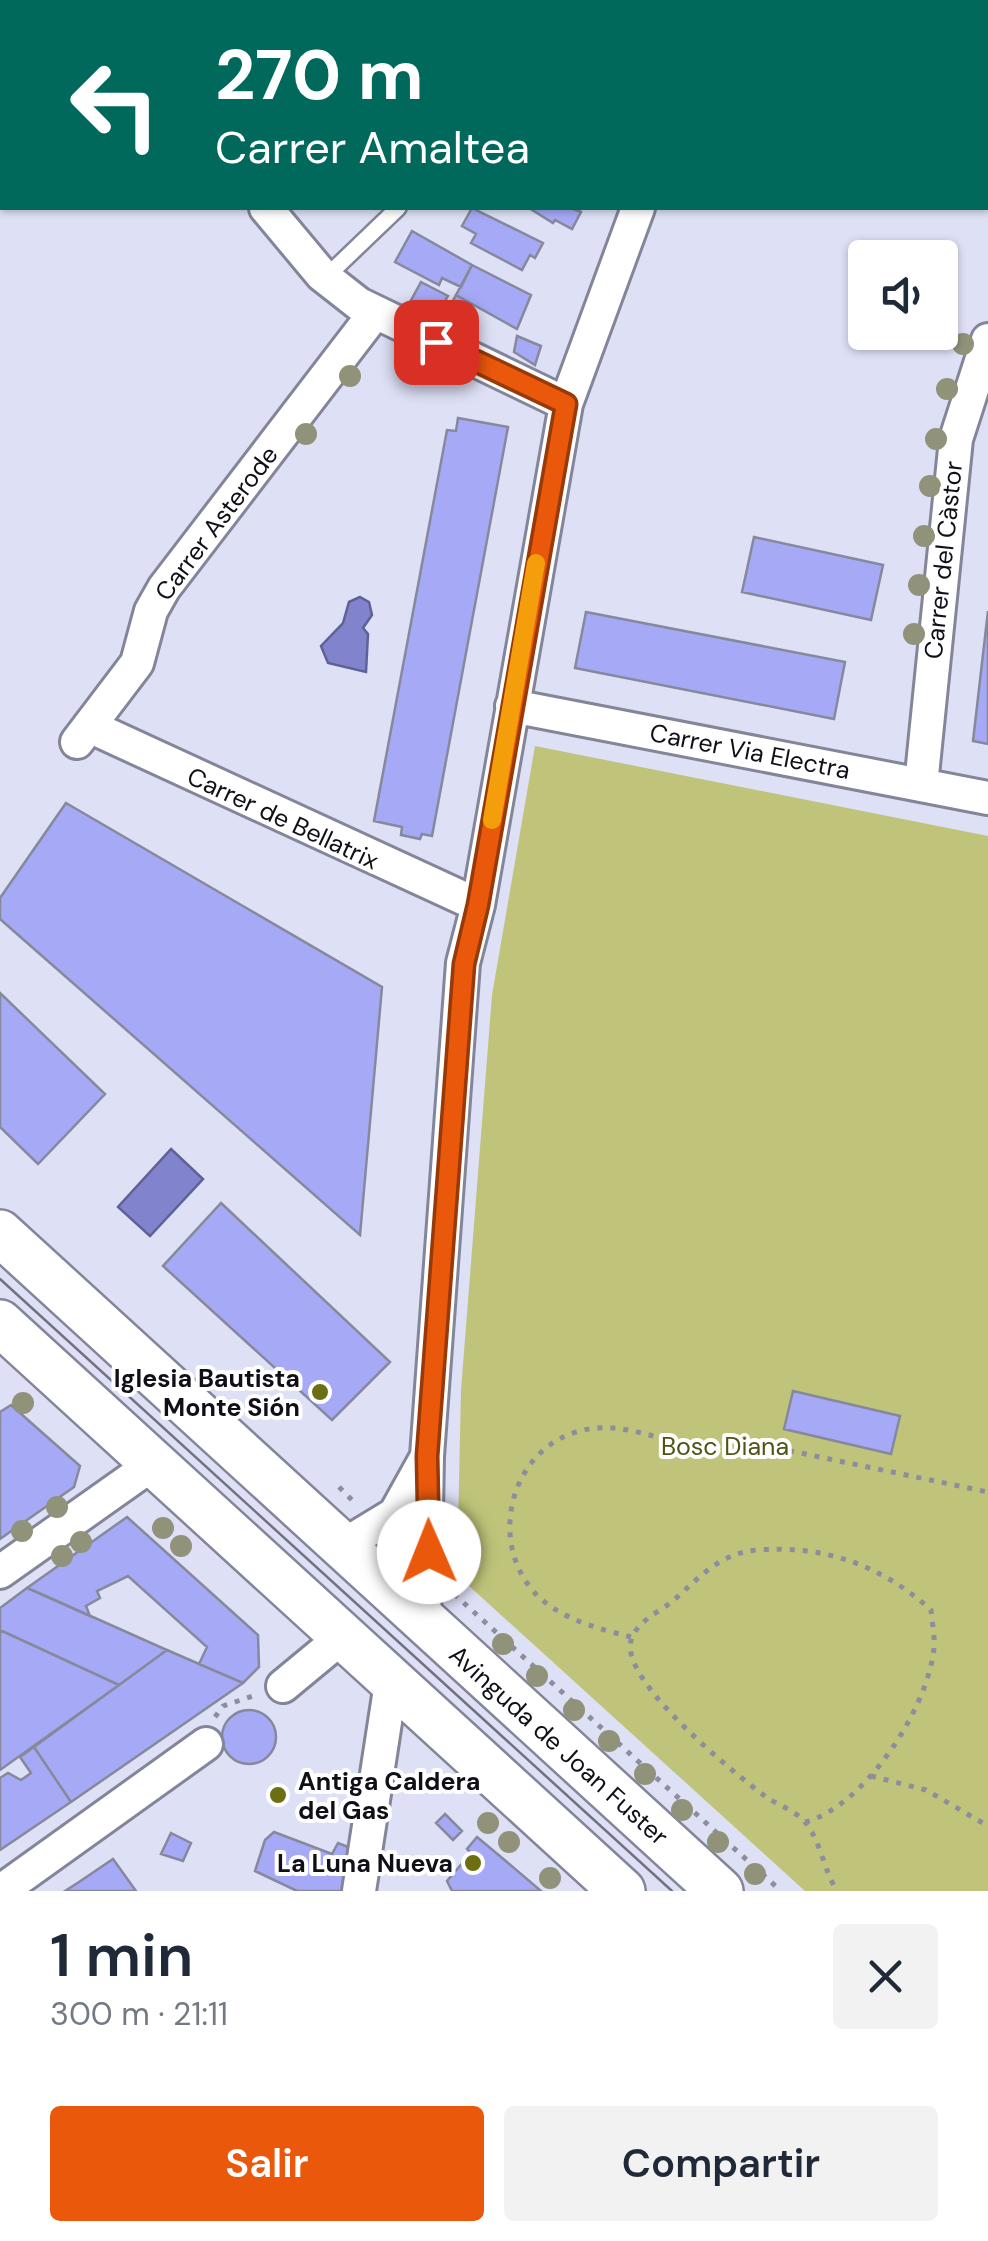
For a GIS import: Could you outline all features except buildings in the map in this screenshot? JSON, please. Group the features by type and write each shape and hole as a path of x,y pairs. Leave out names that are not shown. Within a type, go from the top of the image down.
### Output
{"main road":[{"name":"Avinguda de Joan Fuster","path":"0,1233 344,1545 434,1603 720,1891"},
{"path":"0,1323 622,1891"}],"street":[{"path":"268,210 322,275 374,314 566,404"},
{"path":"434,1603 427,1456 464,964 478,905 566,404 637,210"},
{"name":"Carrer Asterode","path":"83,734 136,663 157,599 374,314"},
{"name":"Carrer del Càstor","path":"921,785 956,440 988,340"},
{"name":"Carrer Via Electra","path":"512,706 988,798"},
{"name":"Carrer de Bellatrix","path":"83,734 478,905"},
{"path":"344,1545 395,1514 427,1456"},
{"path":"0,1572 154,1463"},
{"path":"283,1686 341,1638"},
{"path":"359,1891 392,1682"},
{"path":"2,1891 206,1744"}],"lane":[{"path":"322,275 326,277 396,210"}],"path":[{"path":"631,1637 578,1621 539,1597 524,1578 512,1545 511,1504 517,1484 540,1453 575,1432 620,1425 704,1446 738,1440 988,1492"},
{"path":"631,1637 701,1574 735,1553 824,1552 887,1574 931,1610 934,1648 906,1726 844,1804 826,1816 805,1822"},
{"path":"434,1603 781,1891"},
{"path":"631,1637 632,1663 650,1690 722,1762 805,1822 837,1891"},
{"path":"206,1744 223,1706 283,1686"},
{"path":"870,1776 926,1790 988,1826"}],"green space":[{"name":"Bosc Diana","path":"535,746 988,836 988,1891 805,1891 457,1575 461,1390 492,995"}],"water":[{"path":"360,597 369,602 372,615 363,628 368,634 366,672 328,663 321,646 343,623 349,602"},
{"path":"171,1149 203,1179 150,1236 118,1207"}],"tram line":[{"path":"0,1279 672,1891"}],"slow traffic":[{"path":"492,820 536,563"}],"place":[{"name":"Iglesia Bautista Monte Sión","path":"320,1392"},
{"name":"Antiga Caldera del Gas","path":"278,1795"},
{"name":"La Luna Nueva","path":"473,1863"}],"route":[{"path":"429,1552 427,1456 464,964 478,905 566,404 436,342"}]}
